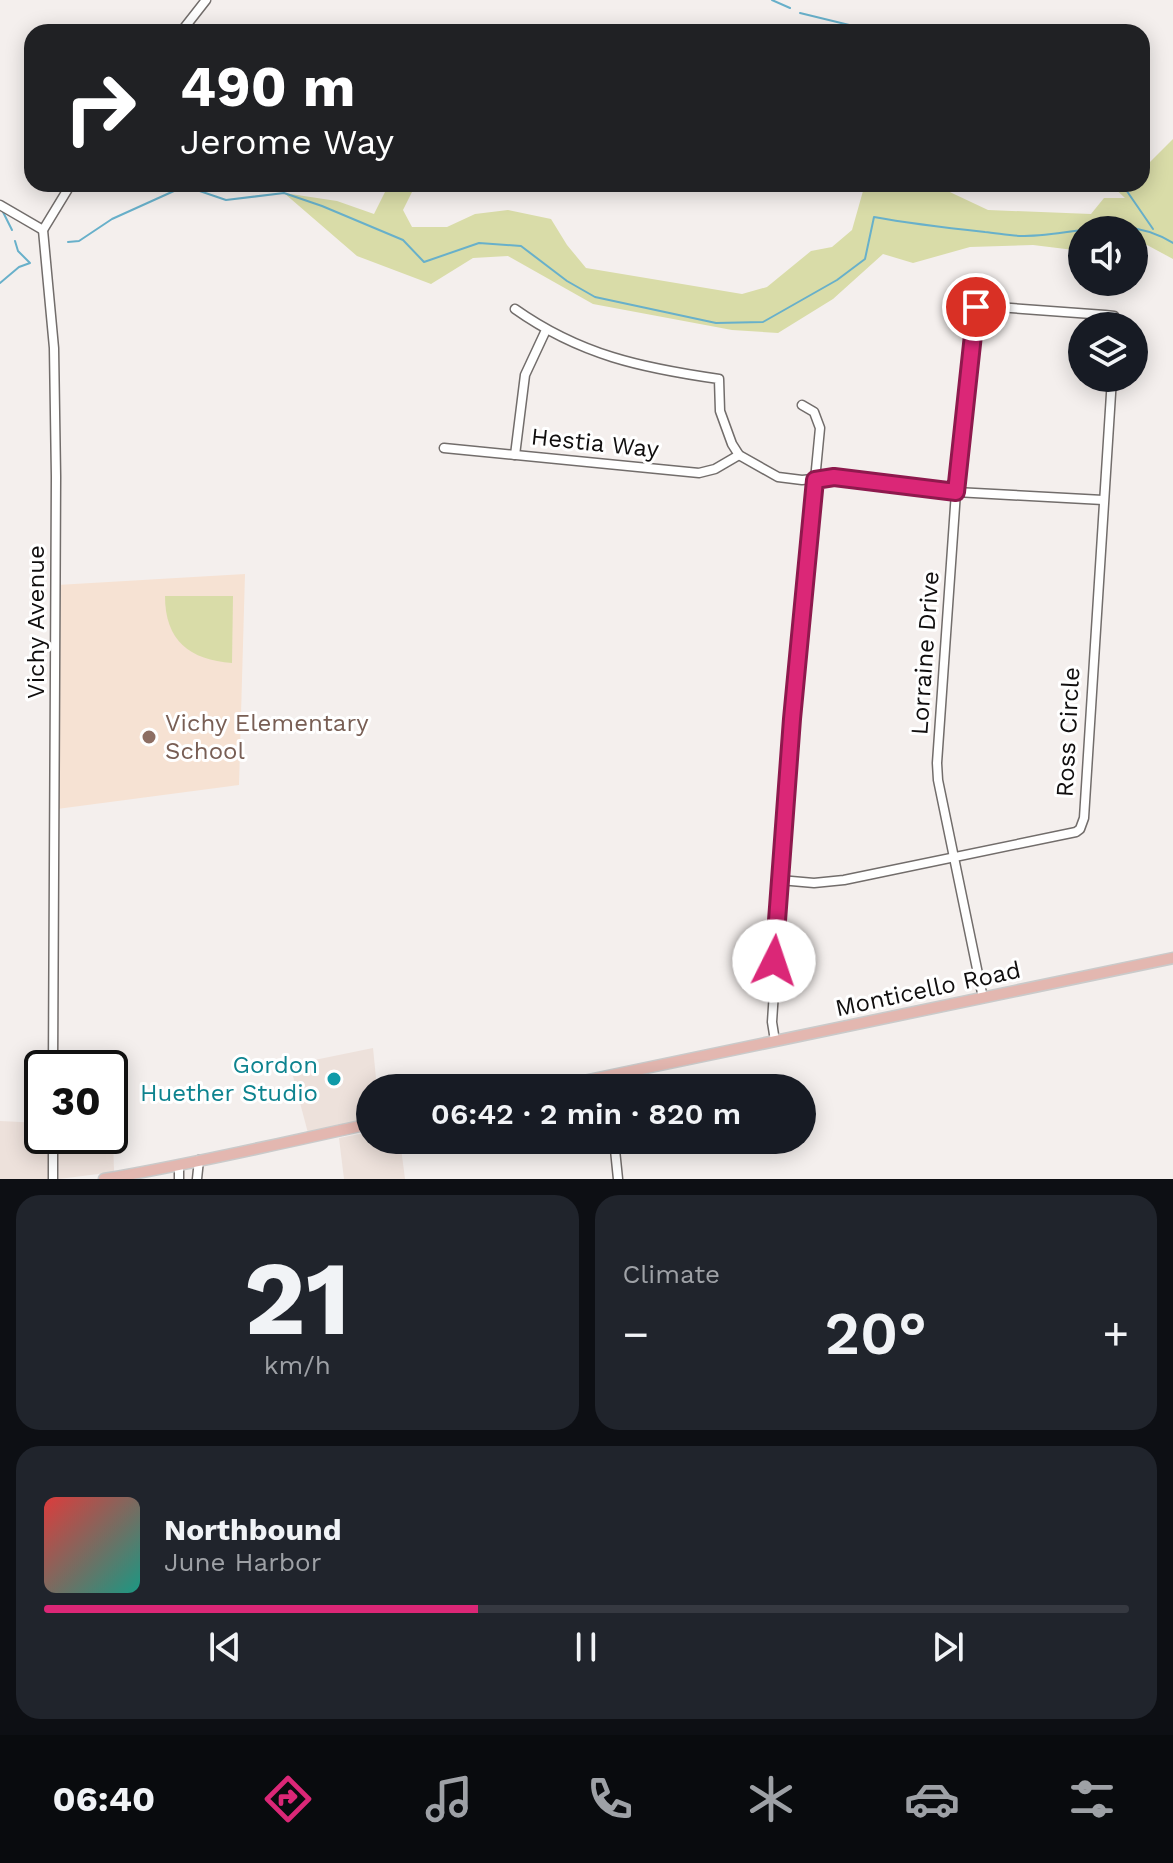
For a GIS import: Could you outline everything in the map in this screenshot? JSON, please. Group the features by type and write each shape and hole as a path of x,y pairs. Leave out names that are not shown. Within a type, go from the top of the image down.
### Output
{"main road":[{"name":"Monticello Road","path":"618,1074 1173,958"},
{"path":"104,1179 280,1146 356,1127"}],"street":[{"path":"187,24 206,0"},
{"path":"0,205 43,230 66,192"},
{"name":"Vichy Avenue","path":"43,230 54,348 56,477 53,1050"},
{"name":"Lorraine Drive","path":"983,998 938,780 937,754 956,492 976,307 1068,313"},
{"path":"515,309 546,330 583,348 626,363 719,379 720,411 727,434 739,455 778,477 815,480 834,477 956,492 1103,500"},
{"path":"515,455 525,375 546,330"},
{"name":"Ross Circle","path":"780,880 827,882 1076,832 1083,824 1111,392"},
{"path":"775,1041 772,1022 780,880 819,420 814,412 802,405"},
{"name":"Hestia Way","path":"444,448 699,473 715,469 739,455"},
{"path":"53,1154 53,1179"},
{"path":"615,1154 618,1179"},
{"path":"197,1179 199,1160"},
{"path":"179,1165 179,1179"}],"shaded area":[{"name":"Vichy Elementary School","path":"245,574 239,785 57,809 57,585"},
{"path":"373,1048 376,1074 356,1074 356,1124 308,1133 290,1065"},
{"path":"0,1121 24,1122 24,1154 49,1154 49,1179 0,1179"},
{"path":"356,1135 356,1154 402,1154 405,1179 344,1179 339,1138"},
{"path":"58,1154 113,1154 114,1172 59,1179"}],"green space":[{"path":"1173,139 1173,259 1148,246 1148,216 1068,216 1068,249 1033,245 970,247 913,263 883,254 833,299 778,333 732,330 593,304 508,256 473,258 431,284 357,256 284,193 337,201 374,214 385,192 412,192 403,210 412,227 447,227 475,214 508,210 551,219 586,268 742,294 767,287 811,251 832,247 852,230 863,192 950,192 988,210 1091,214 1104,198 1125,198 1119,192 1150,192 1150,162"},
{"path":"165,596 233,596 232,663 204,658 183,645 170,625"}],"waterway":[{"path":"772,0 790,8"},
{"path":"800,13 845,24"},
{"path":"68,242 79,241 112,219 172,192"},
{"path":"203,192 226,200 284,193 403,240 424,262 479,243 521,246 567,281 595,297 716,323 763,322 837,280 865,259 874,217 1017,236 1117,227 1154,234 1173,243"},
{"path":"1128,192 1153,229"},
{"path":"3,212 12,230"},
{"path":"0,283 19,267 30,263 18,251 15,241"}],"place":[{"name":"Vichy Elementary School","path":"149,737"},
{"name":"Gordon Huether Studio","path":"334,1079"}],"route":[{"path":"774,961 792,719 815,480 834,477 956,492 976,307"}]}
